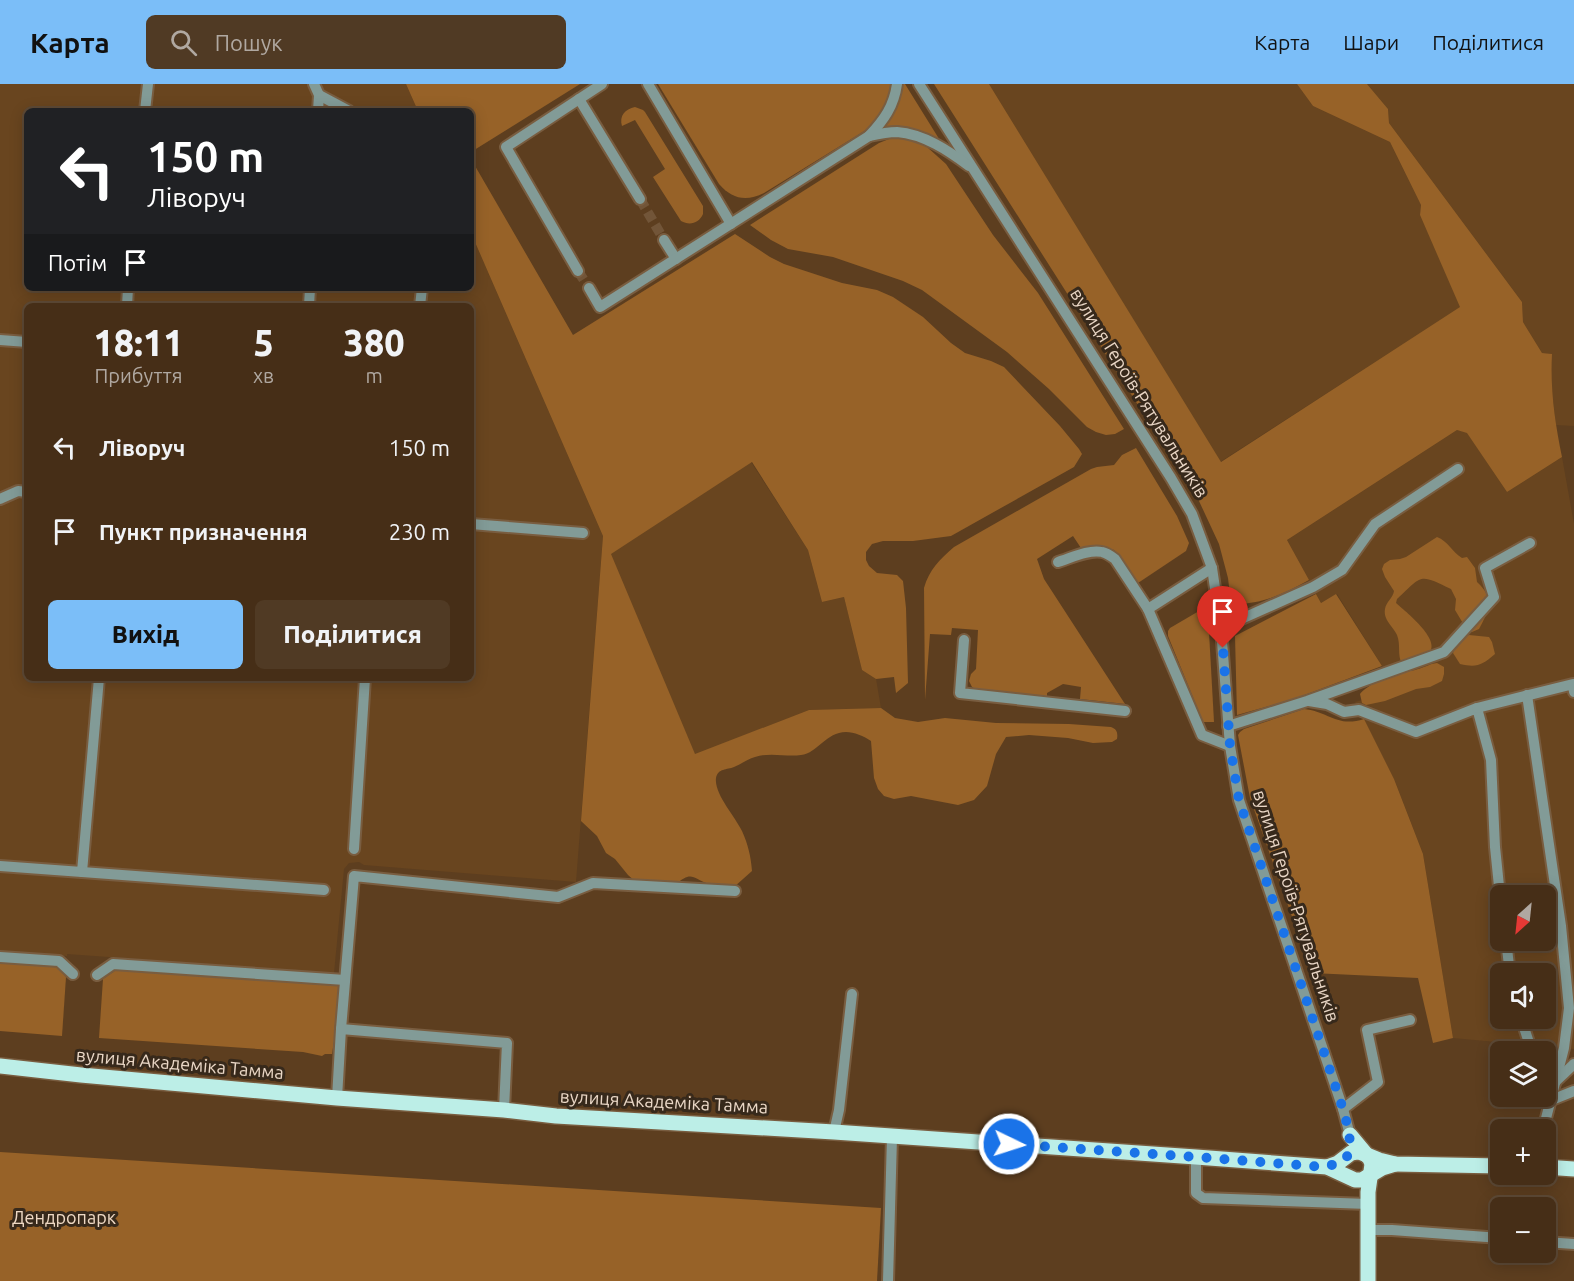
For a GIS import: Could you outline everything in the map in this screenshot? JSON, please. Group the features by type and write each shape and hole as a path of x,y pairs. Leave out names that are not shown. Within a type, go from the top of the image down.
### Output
{"main road":[{"name":"вулиця Академіка Тамма","path":"0,1066 556,1116 834,1132 1327,1167 1350,1178"},
{"name":"вулиця Героїв-Рятувальників","path":"1350,1135 1367,1155"},
{"name":"вулиця Героїв-Рятувальників","path":"1350,1135 1347,1157 1344,1162 1344,1168 1350,1178"},
{"path":"1327,1167 1357,1152 1395,1164 1490,1166"},
{"path":"1367,1155 1372,1164 1368,1198 1368,1281"},
{"path":"1350,1178 1362,1180 1370,1174 1395,1164"},
{"path":"1556,1168 1574,1169"},
{"path":"1350,1178 1368,1198"}],"street":[{"path":"145,108 148,84"},
{"path":"578,271 506,147 602,84"},
{"path":"648,84 732,224"},
{"path":"589,288 600,307 869,136 888,113 897,84"},
{"name":"вулиця Героїв-Рятувальників","path":"919,84 1192,514 1212,568 1221,628 1230,746 1239,800 1350,1135"},
{"path":"316,89 318,108"},
{"path":"316,89 344,108"},
{"path":"579,99 640,199"},
{"path":"869,136 896,132 909,134 948,151 974,170"},
{"path":"664,240 676,259"},
{"path":"0,340 24,342"},
{"path":"1221,628 1313,587 1342,570 1375,524 1458,469"},
{"path":"0,499 18,491 24,492"},
{"path":"474,524 583,533"},
{"path":"1228,726 1307,701 1444,652 1494,597 1485,568 1530,543"},
{"path":"1058,562 1100,551 1115,559 1148,609 1202,735 1230,746"},
{"path":"1148,609 1212,568"},
{"path":"963,640 960,693 1125,711"},
{"path":"82,872 99,681"},
{"path":"354,849 365,681"},
{"path":"1307,701 1327,704 1344,712 1359,710 1416,732 1477,708 1527,695 1572,684 1574,692"},
{"path":"1527,695 1561,926 1569,1008 1564,1048 1556,1075"},
{"path":"1477,708 1491,760 1499,885"},
{"path":"0,866 324,890"},
{"path":"336,1098 354,876 558,897 593,883 735,891"},
{"path":"0,957 59,961 73,974"},
{"path":"97,975 113,963 345,980"},
{"path":"834,1132 839,1110 852,994"},
{"path":"1343,1109 1378,1082 1366,1030 1410,1020"},
{"path":"340,1029 507,1043 504,1110"},
{"path":"1556,1080 1574,1064"},
{"path":"1556,1094 1574,1091"},
{"path":"888,1281 892,1137"},
{"path":"1196,1157 1196,1193 1203,1198 1368,1198"},
{"path":"1368,1230 1490,1237"},
{"path":"1556,1243 1574,1244"}],"shaded area":[{"path":"0,84 406,84 417,108 24,108 24,291 474,291 474,240 603,536 576,882 364,865 359,862 349,863 344,869 334,973 67,954 67,956 0,952"},
{"path":"989,84 1297,84 1313,106 1390,142 1421,205 1420,215 1461,307 1220,462"},
{"path":"1367,84 1574,84 1574,426 1556,425 1550,378 1551,354 1542,353 1523,322 1522,302 1389,123 1388,109"},
{"path":"1457,430 1467,432 1507,492 1562,457 1574,524 1574,1049 1556,1047 1556,1041 1490,1041 1453,1038 1423,854 1394,779 1355,702 1397,690 1337,594 1321,603 1287,540"},
{"path":"751,462 808,550 822,602 844,597 862,670 876,679 881,708 809,710 695,755 610,554"}],"green space":[{"path":"406,84 580,84 474,150 474,108 417,108"},
{"path":"658,84 891,84 885,109 871,127 764,193 751,198 740,198 729,193 719,184"},
{"path":"903,84 941,142 914,131 886,126"},
{"path":"934,84 989,84 1221,462 1460,307 1420,215 1421,205 1390,142 1313,106 1297,84 1367,84 1388,109 1389,123 1522,302 1523,322 1542,353 1552,354 1554,406 1562,457 1507,492 1467,433 1457,430 1287,540 1309,580 1272,598 1252,603 1231,604 1228,578 1219,544 1199,501"},
{"path":"635,107 645,112 703,206 703,214 697,221 688,223 681,221 653,177 665,169 635,120 622,126 621,119 624,114 628,109"},
{"path":"889,139 916,141 927,147 946,164 993,235 1038,293 1124,429 1115,434 1106,435 1087,427 1007,352 922,290 903,281 833,257 788,249 750,225 879,143"},
{"path":"474,164 573,335 735,234 784,264 842,283 877,290 893,297 923,317 965,353 1004,367 1060,426 1082,454 1074,467 951,536 913,541 883,541 872,544 866,552 869,566 877,573 897,575 903,581 908,683 896,693 894,677 876,679 862,670 844,597 822,602 808,550 752,462 611,554 695,754 809,710 881,708 895,718 918,722 945,718 996,723 1111,727 1117,732 1117,739 1112,742 1093,743 1068,738 1029,735 1006,737 996,754 987,786 974,800 958,805 911,796 894,799 884,796 878,789 874,778 871,741 856,734 846,732 833,735 812,751 801,755 772,755 750,759 721,771 717,775 716,784 742,831 748,846 752,871 734,887 712,885 692,877 685,878 675,885 637,883 615,859 606,853 597,836 581,821 603,536 474,240"},
{"path":"1136,448 1177,516 1189,543 1186,551 1138,583 1114,550 1098,546 1081,548 1073,536 1037,559 1044,579 1125,704 1080,699 1081,687 1063,684 1047,693 1047,696 1037,698 1024,694 977,691 969,681 976,669 978,630 952,628 951,635 930,634 925,700 924,588 936,565 954,547 1091,469 1114,465 1122,455"},
{"path":"1437,537 1462,558 1467,557 1475,568 1477,582 1488,599 1488,610 1479,629 1472,632 1467,630 1455,610 1456,599 1451,589 1432,580 1417,581 1397,599 1396,603 1421,626 1431,641 1432,647 1427,655 1402,664 1397,635 1385,613 1394,591 1382,569 1384,564 1390,560 1406,557"},
{"path":"1316,594 1321,603 1336,594 1382,666 1294,699 1237,715 1235,636"},
{"path":"1199,611 1208,614 1214,722 1203,722 1168,636 1170,628"},
{"path":"1469,635 1489,637 1495,654 1479,665 1460,664 1453,653 1458,640"},
{"path":"1437,663 1444,667 1442,681 1385,701 1366,705 1362,703 1360,694 1381,679"},
{"path":"1304,709 1347,722 1364,719 1394,779 1423,854 1453,1038 1433,1043 1418,978 1312,973 1250,798 1238,735 1244,729"},
{"path":"0,959 57,966 66,977 62,1036 0,1031"},
{"path":"116,970 149,972 162,970 259,980 266,977 339,986 332,1054 322,1056 303,1052 99,1038 103,979"},
{"name":"Дендропарк","path":"0,1152 881,1208 877,1281 0,1281"}],"tunnel":[{"path":"640,199 664,240"},
{"path":"578,271 589,288"}],"route":[{"path":"1009,1144 1325,1167 1347,1157 1350,1135 1343,1109 1239,800 1230,746 1223,648"}]}
